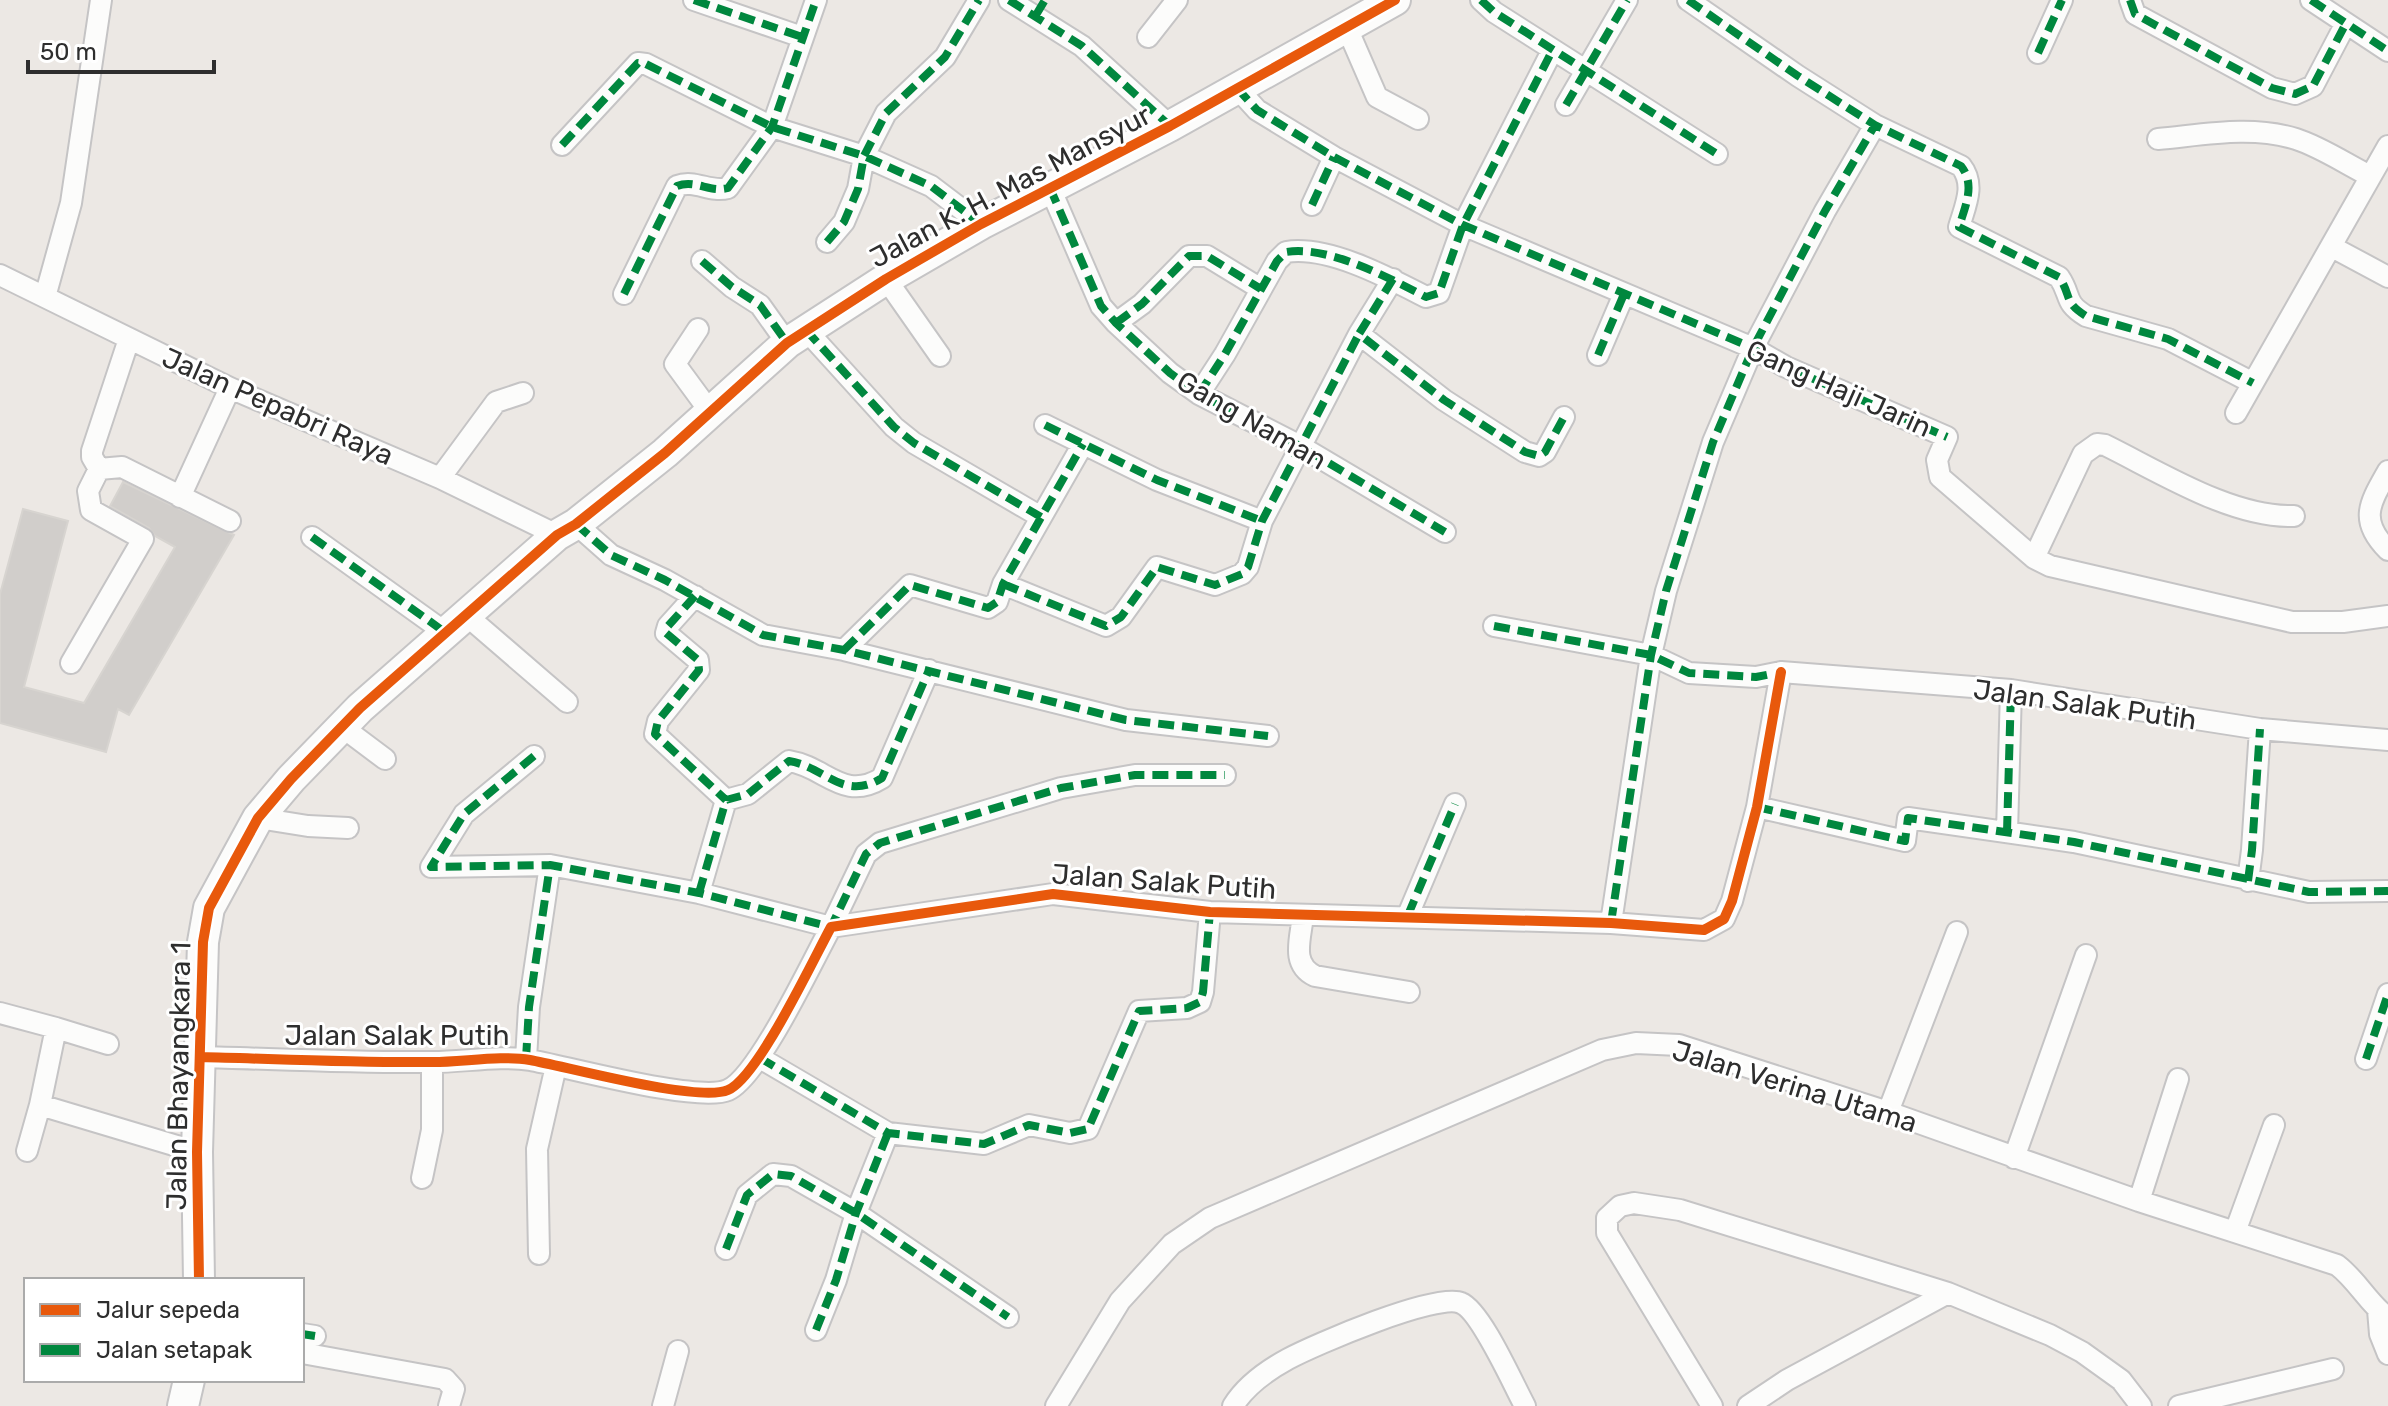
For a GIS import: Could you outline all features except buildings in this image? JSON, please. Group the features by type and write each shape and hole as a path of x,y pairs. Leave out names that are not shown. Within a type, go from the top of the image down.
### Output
{"street":[{"path":"45,297 71,203 101,0"},
{"path":"694,0 802,37"},
{"path":"624,294 677,186 690,183 716,190 728,188 772,127 816,0"},
{"path":"827,242 844,222 858,189 864,156 886,113 945,57 979,0"},
{"path":"1009,0 1040,8 1170,126"},
{"path":"1148,37 1177,0"},
{"name":"Jalan K. H. Mas Mansyur","path":"566,529 665,453 796,337 886,279 981,224 1170,126 1395,0"},
{"path":"1481,0 1584,72 1717,154"},
{"path":"1566,105 1627,0"},
{"path":"1688,0 1875,125 1961,166 1968,174 1970,184 1959,227 2059,277 2069,304 2075,309 2086,316 2168,339 2253,383"},
{"path":"2038,53 2062,0"},
{"path":"2130,0 2135,14 2272,88 2295,94 2313,86 2345,25"},
{"path":"2311,0 2388,51"},
{"path":"1347,28 1377,97 1418,119"},
{"path":"1199,394 1277,261 1286,252 1313,252 1393,279 1426,297 1436,295 1463,225 1552,51"},
{"path":"562,145 638,63 653,66 772,127 864,156 931,186 981,224"},
{"name":"Gang Haji Jarin","path":"1237,88 1257,110 1334,157 1463,225 1753,348 1814,380 1947,437 1937,460 1940,477 2034,558 2081,575 2292,622 2343,622 2388,616"},
{"path":"1611,923 1651,655 1666,591 1713,442 1753,348 1825,211 1875,125"},
{"path":"2158,139 2249,131 2273,133 2299,140 2370,176"},
{"path":"2236,413 2388,146"},
{"path":"1312,205 1334,157"},
{"name":"Gang Naman","path":"1050,188 1101,306 1170,373 1199,394 1300,446 1445,532"},
{"path":"2332,247 2388,277"},
{"path":"1116,323 1142,304 1189,256 1207,256 1261,289"},
{"path":"702,261 732,287 760,305 914,443 1041,517"},
{"name":"Jalan Pepabri Raya","path":"0,275 230,388 566,529 763,635 844,650 1126,720 1268,736"},
{"path":"886,279 940,356"},
{"path":"1003,584 1106,626 1121,617 1157,567 1215,585 1242,574 1248,567 1262,521 1300,446 1359,334 1393,279"},
{"path":"1598,355 1624,294"},
{"path":"698,329 675,364 711,413"},
{"path":"1359,334 1444,400 1525,452 1539,456 1545,452 1564,417"},
{"path":"99,469 92,451 129,339"},
{"path":"180,497 230,388"},
{"path":"440,478 496,402 523,393"},
{"path":"1045,425 1157,480 1262,521"},
{"path":"844,650 910,585 988,608 997,602 1003,584 1083,444"},
{"path":"2034,558 2083,454 2097,444 2105,445 2230,505 2272,517 2294,516"},
{"path":"99,469 122,467 230,521"},
{"path":"71,663 143,539 91,510 88,491 99,469"},
{"path":"2388,471 2369,505 2374,535 2388,550"},
{"name":"Jalan Bhayangkara 1","path":"199,1278 197,1152 203,942 209,908 258,818 291,779 341,726 566,529"},
{"path":"312,537 456,624 567,702"},
{"path":"695,596 668,626 666,633 698,660 699,670 658,721 655,734 726,800"},
{"name":"Jalan Salak Putih","path":"1494,626 1651,655 1689,673 1756,677 1781,672 2011,690 2260,729 2388,740"},
{"path":"726,800 748,794 789,761 846,786 867,787 882,778 929,670"},
{"name":"Jalan Salak Putih","path":"202,1057 432,1062 526,1059 704,1094 725,1092 739,1084 760,1058 831,927 1053,894 1210,912 1408,915 1704,930 1724,919 1732,901 1757,807 1781,672"},
{"path":"2007,832 2011,690"},
{"path":"341,726 385,759"},
{"path":"2248,881 2260,729"},
{"path":"534,756 464,814 431,867 550,865 699,893 831,927 866,854 880,843 1061,788 1135,775 1225,775"},
{"path":"699,893 726,800"},
{"path":"1408,915 1455,804"},
{"path":"1757,807 1905,841 1908,818 2074,842 2309,892 2388,891"},
{"path":"258,818 308,826 348,828"},
{"path":"526,1059 529,1007 550,865"},
{"path":"760,1058 888,1133 984,1144 1029,1125 1070,1133 1088,1129 1139,1011 1187,1008 1200,1002 1210,912"},
{"path":"1303,915 1299,959 1301,968 1306,972 1409,992"},
{"path":"1888,1112 1957,932"},
{"path":"2014,1158 2086,955"},
{"path":"2366,1059 2388,994"},
{"path":"0,1013 108,1044"},
{"path":"27,1151 56,1028"},
{"name":"Jalan Verina Utama","path":"1056,1406 1120,1301 1172,1244 1210,1218 1602,1050 1636,1043 1679,1045 1888,1112 2139,1201 2337,1265 2352,1276 2383,1314 2380,1334 2388,1354"},
{"path":"422,1178 432,1130 432,1062"},
{"path":"539,1254 537,1149 556,1066"},
{"path":"2139,1201 2178,1079"},
{"path":"40,1105 197,1152"},
{"path":"2235,1232 2274,1125"},
{"path":"816,1330 836,1280 856,1213 888,1133"},
{"path":"726,1249 747,1195 773,1174 791,1176 856,1213 1008,1317"},
{"path":"1712,1406 1607,1233 1607,1218 1620,1206 1634,1203 1680,1210 1948,1293 2050,1335 2082,1352 2121,1380 2141,1406"},
{"path":"1748,1406 1787,1380 1948,1293"},
{"path":"1233,1406 1242,1391 1290,1358 1415,1307 1445,1301 1461,1303 1477,1316 1525,1406"},
{"path":"663,1406 678,1351"},
{"path":"304,1353 445,1379 454,1389 449,1406"},
{"path":"2179,1406 2333,1369"},
{"path":"183,1406 189,1382"}],"marked path":[{"path":"694,0 802,37"},
{"path":"624,294 677,186 690,184 728,188 772,127 816,0"},
{"path":"827,242 844,222 858,189 864,156 886,113 945,57 979,0"},
{"path":"1009,0 1082,46 1170,126"},
{"path":"1036,15 1045,0"},
{"path":"1481,0 1494,12 1717,154"},
{"path":"1566,105 1627,0"},
{"path":"1688,0 1875,125 1961,166 1969,188 1959,227 2059,277 2071,303 2086,316 2168,339 2253,383"},
{"path":"2038,53 2062,0"},
{"path":"2130,0 2135,14 2272,88 2295,94 2313,86 2345,25"},
{"path":"2311,0 2388,51"},
{"path":"1199,394 1277,261 1286,252 1303,251 1339,258 1426,297 1439,293 1463,225 1552,51"},
{"path":"562,145 638,63 646,64 772,127 864,156 931,186 981,224"},
{"path":"1237,88 1257,110 1334,157 1463,225 1753,348 1786,367 1947,437"},
{"path":"1611,923 1651,655 1666,591 1713,442 1753,348 1825,211 1875,125"},
{"path":"1312,205 1334,157"},
{"path":"1050,188 1101,306 1170,373 1199,394 1300,446 1445,532"},
{"path":"1116,323 1142,304 1189,256 1207,256 1261,289"},
{"path":"702,261 732,287 760,305 787,343"},
{"path":"1393,279 1359,334 1444,400 1525,452 1539,456 1545,452 1564,417"},
{"path":"1598,355 1624,294"},
{"path":"806,330 894,427 914,443 1041,517"},
{"path":"1003,584 1106,626 1121,617 1157,567 1215,585 1242,574 1248,567 1262,521 1359,334"},
{"path":"1045,425 1157,480 1262,521"},
{"path":"844,650 910,585 988,608 997,602 1003,584 1083,444"},
{"path":"576,524 611,555 665,580 763,635 844,650 1126,720 1268,736"},
{"path":"312,537 446,633"},
{"path":"695,596 668,626 666,633 698,660 699,670 658,721 655,734 726,800"},
{"path":"1494,626 1651,655 1689,673 1756,677 1781,672"},
{"path":"699,893 726,800 748,794 789,761 845,785 868,784 882,778 929,670"},
{"path":"2007,832 2011,690"},
{"path":"2248,881 2260,729"},
{"path":"534,756 464,814 431,867 550,865"},
{"path":"526,1059 529,1007 550,865 699,893 831,927 866,854 880,843 1061,788 1135,775 1225,775"},
{"path":"1408,915 1455,804"},
{"path":"1757,807 1905,841 1908,818 2074,842 2309,892 2388,891"},
{"path":"760,1058 888,1133 984,1144 1029,1125 1070,1133 1088,1129 1139,1011 1187,1008 1200,1002 1210,912"},
{"path":"2366,1059 2388,994"},
{"path":"816,1330 836,1280 856,1213 888,1133"},
{"path":"726,1249 747,1195 773,1174 791,1176 856,1213 1008,1317"},
{"path":"304,1334 315,1336"}],"cycle path":[{"path":"199,1278 197,1152 203,942 209,908 258,818 291,779 360,708 557,535 576,524 665,453 787,343 886,279 981,224 1170,126 1395,0"},
{"path":"202,1057 404,1062 519,1059 663,1088 713,1093 728,1090 754,1064 798,991 831,927 1053,894 1210,912 1611,923 1704,930 1724,919 1732,901 1757,807 1781,672"}]}
